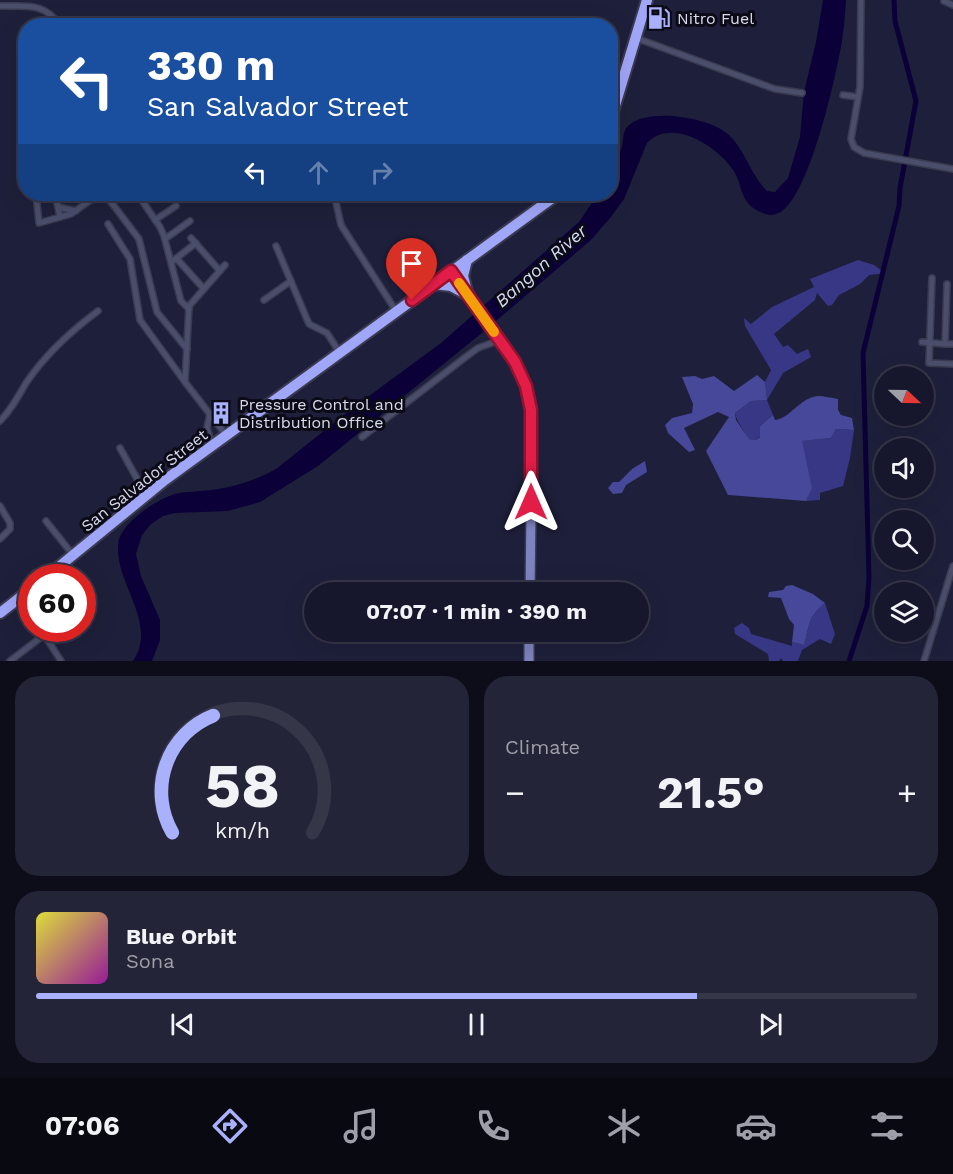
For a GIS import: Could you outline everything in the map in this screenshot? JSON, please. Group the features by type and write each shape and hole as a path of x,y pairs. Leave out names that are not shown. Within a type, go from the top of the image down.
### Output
{"highway":[{"path":"618,96 647,0"},
{"name":"San Salvador Street","path":"62,564 146,495 226,435 548,201"},
{"path":"467,260 464,276 471,299"},
{"path":"434,284 451,286 471,299"},
{"path":"0,613 18,600"}],"main road":[{"path":"451,271 515,362 531,410 530,582"},
{"path":"529,642 529,661"}],"street":[{"path":"861,0 858,98 851,139 854,147 864,153 953,169"},
{"path":"944,1 953,5"},
{"path":"0,6 44,8 55,18"},
{"path":"636,38 775,89 802,93"},
{"path":"843,95 858,98"},
{"path":"37,201 39,223 76,211 88,201"},
{"path":"57,201 60,217"},
{"path":"110,201 140,239 157,312 187,349"},
{"path":"144,201 165,239 181,301 189,309"},
{"path":"336,201 341,225 396,311"},
{"path":"155,220 176,206"},
{"path":"58,207 76,211"},
{"path":"165,239 190,221"},
{"path":"108,224 130,259 140,320 184,382 226,435"},
{"path":"190,237 220,271"},
{"path":"170,262 196,243"},
{"path":"276,246 309,324 327,333 340,352"},
{"path":"177,259 204,289"},
{"path":"184,382 189,306 225,265"},
{"path":"932,278 929,363 953,364"},
{"path":"264,300 291,281"},
{"path":"945,344 947,284"},
{"path":"0,422 45,359 98,311"},
{"path":"362,437 467,356 498,338"},
{"path":"922,342 953,344"},
{"path":"210,414 207,428 212,446"},
{"path":"120,448 146,495"},
{"path":"0,506 10,523 10,529 1,538"},
{"path":"46,521 73,555"},
{"path":"924,661 953,566"},
{"path":"10,661 35,642"},
{"path":"49,642 61,661"}],"shaded area":[{"path":"858,260 874,265 885,273 869,275 860,284 839,295 832,305 828,306 817,293 815,300 774,334 783,347 788,345 797,354 808,349 811,357 783,373 767,400 765,382 771,370 745,326 744,318 751,324 772,307 814,287 810,279"},
{"path":"757,375 765,382 767,400 751,401 735,413 736,420 749,439 756,440 760,437 760,426 773,415 775,420 786,416 806,400 818,396 838,399 838,410 841,415 852,418 854,430 836,429 831,438 802,441 812,488 806,501 728,495 706,451 729,417 718,412 684,428 695,450 689,452 668,433 665,425 672,418 692,413 693,404 682,377 695,376 702,379 714,376 734,391"},
{"path":"767,400 773,415 760,426 760,436 756,440 748,439 735,413 751,401"},
{"path":"836,429 854,430 843,486 820,493 820,500 806,501 811,488 801,441 831,438"},
{"path":"645,461 647,472 626,485 622,493 613,494 608,488 613,482 619,482 632,469"},
{"path":"792,585 813,594 825,603 812,617 804,645 792,642 794,625 789,619 781,598 768,597 769,592 783,590 786,586"},
{"path":"825,603 835,634 831,644 820,639 802,650 798,661 783,661 781,658 779,661 769,661 768,654 735,634 734,628 742,623 749,628 751,634 792,646 792,642 804,645 812,617"}],"water":[{"name":"Bangon River","path":"823,0 846,0 842,41 827,109 808,168 797,192 785,209 772,215 762,213 752,207 728,163 695,138 670,133 658,136 647,143 624,199 591,240 483,332 318,466 260,502 228,511 175,513 163,516 151,524 142,535 136,554 141,576 160,620 160,640 152,661 133,661 141,634 135,607 120,566 118,552 122,532 135,518 151,506 179,493 236,485 276,469 354,407 441,343 579,222 593,201 618,201 618,156 624,132 629,125 638,120 677,116 716,127 732,138 767,191 775,192 788,178 800,137 804,92"}],"waterway":[{"path":"849,661 867,606 869,577 863,353 899,206 900,188 916,101 895,21 894,0"}],"slow traffic":[{"path":"459,283 494,332"}],"place":[{"name":"Nitro Fuel","path":"659,18"},
{"name":"Pressure Control and Distribution Office","path":"221,413"}],"route":[{"path":"412,300 451,271 515,362 526,386 531,410 531,502"}]}
